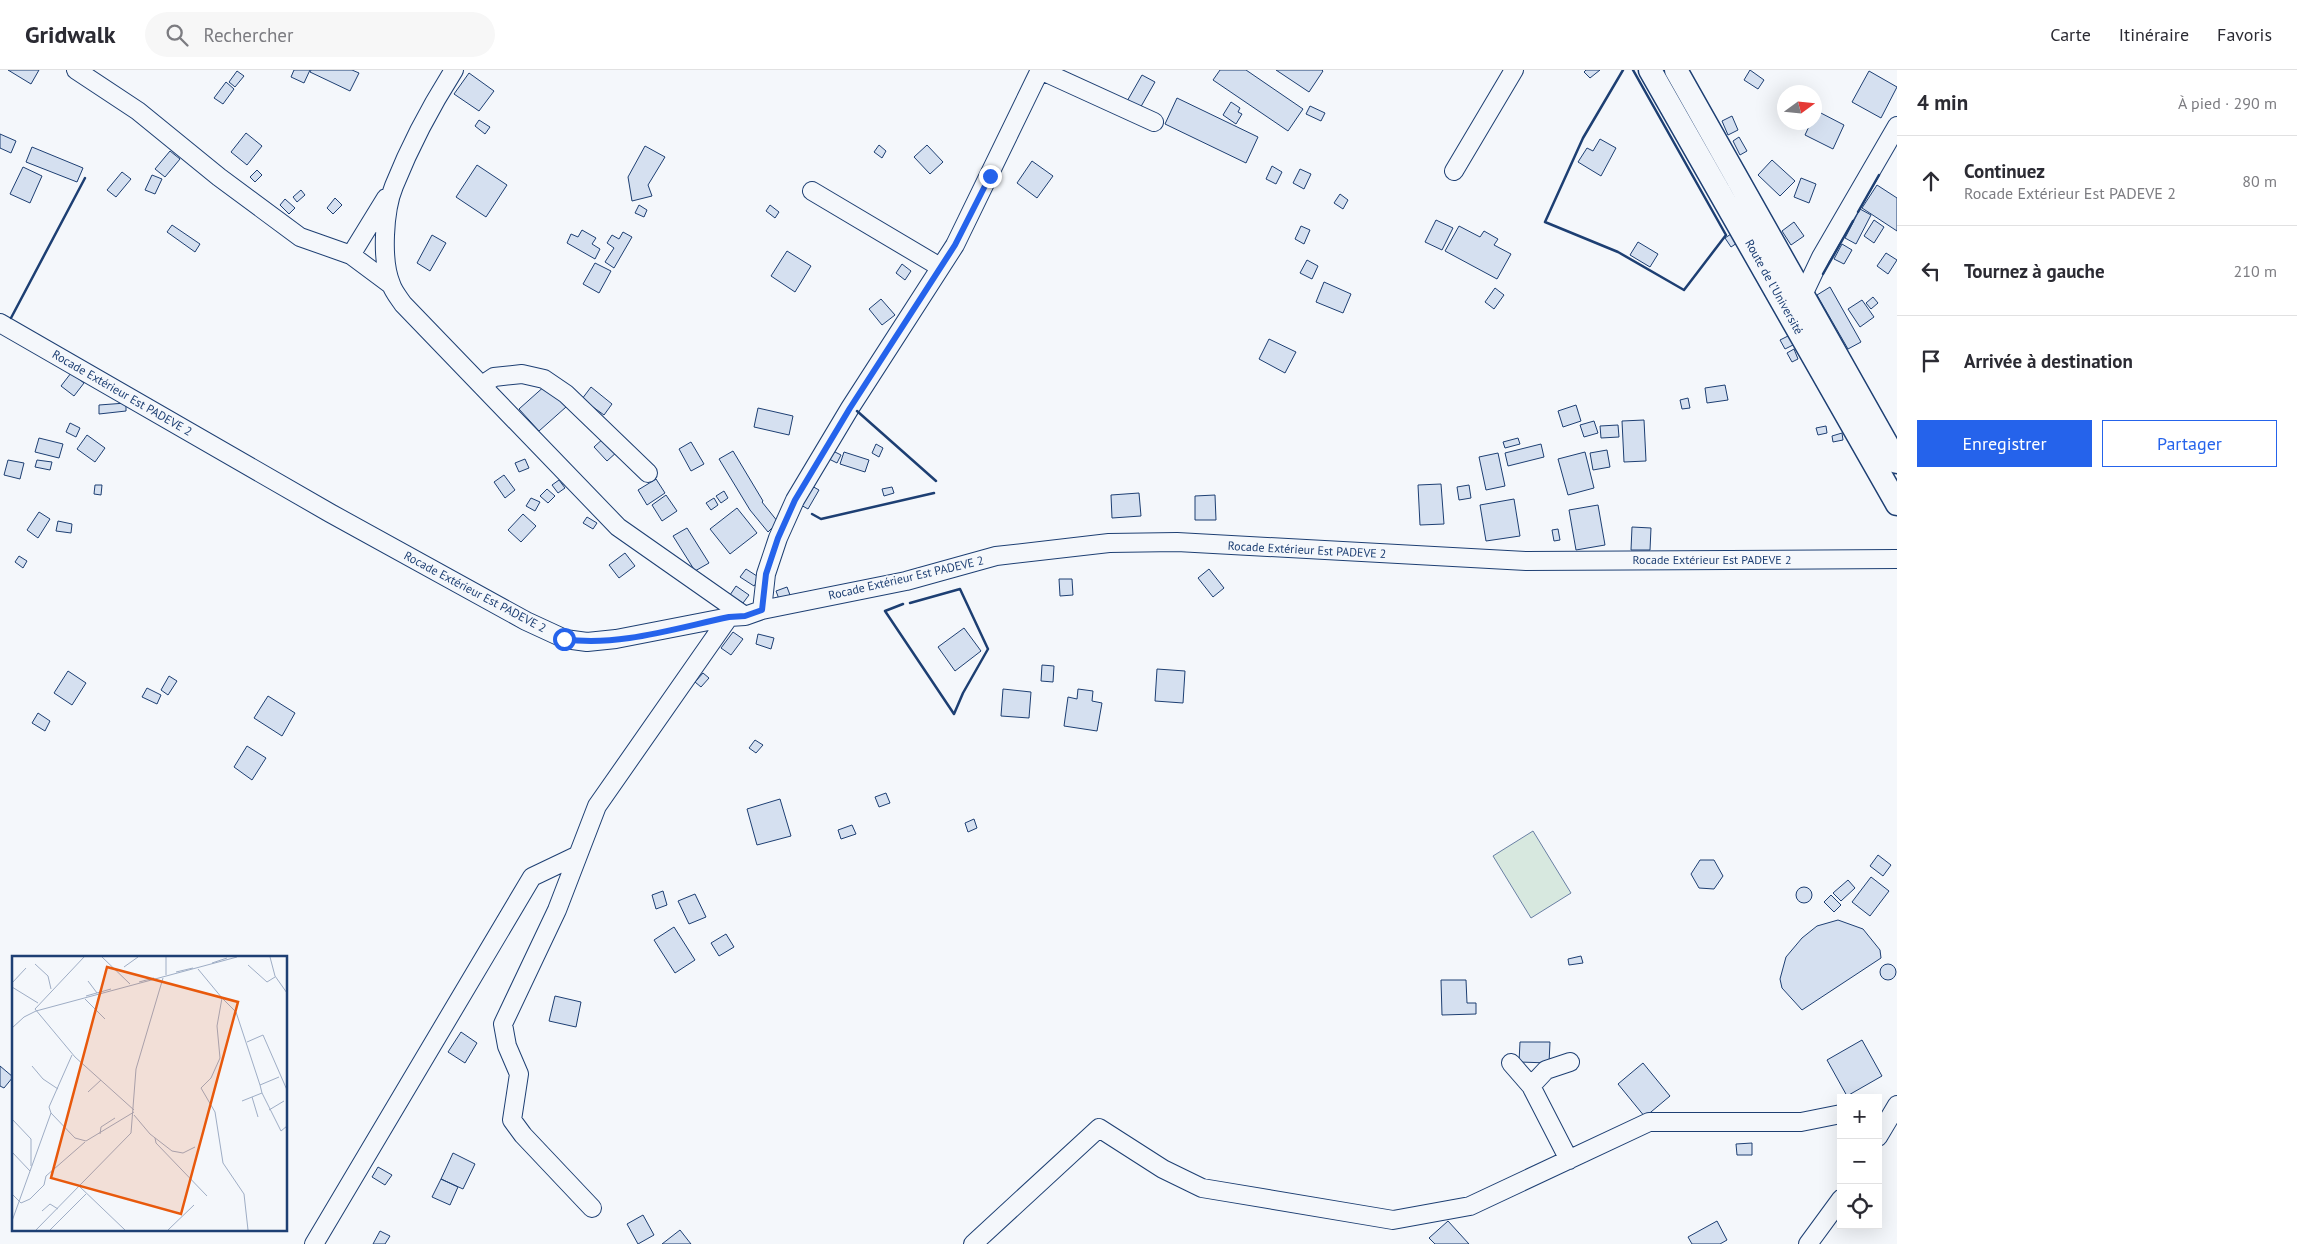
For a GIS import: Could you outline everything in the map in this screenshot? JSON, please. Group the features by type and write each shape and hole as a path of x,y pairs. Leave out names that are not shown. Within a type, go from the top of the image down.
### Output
{"main road":[{"name":"Route de l'Université","path":"1650,70 1779,296 1864,450 1897,504"},
{"name":"Route de l'Université","path":"1676,70 1897,462"}],"street":[{"path":"76,70 138,111 219,177 300,237 351,255 390,284 403,304 618,526 737,617 597,806 576,856 557,910 503,1024 507,1046 519,1074 512,1120 523,1135 592,1208"},
{"path":"351,255 393,187 439,94 454,70"},
{"path":"762,610 766,574 778,538 795,500 850,408 955,245 1040,70 1154,122"},
{"path":"1454,171 1514,70"},
{"path":"1803,295 1821,257 1897,126"},
{"path":"390,284 385,253 386,222 393,187"},
{"path":"812,191 940,267"},
{"name":"Rocade Extérieur Est PADEVE 2","path":"0,323 330,513 526,621 564,639 587,642 616,639 737,617 762,610 906,581 996,556 1109,542 1177,542 1526,561 1897,559"},
{"path":"482,385 494,377 522,374 544,379 566,394 648,473"},
{"path":"314,1244 532,877 576,856"},
{"path":"1532,1086 1546,1070 1570,1062"},
{"path":"1511,1063 1532,1086 1569,1160"},
{"path":"1882,1106 1897,1104"},
{"path":"1882,1130 1897,1104"},
{"path":"973,1244 1100,1128 1163,1169 1202,1188 1393,1220 1470,1206 1649,1122 1801,1122 1837,1115"},
{"path":"1808,1244 1837,1204"}],"shaded area":[{"path":"1533,831 1571,893 1531,918 1493,856"}],"building":[{"path":"8,70 39,70 31,84"},
{"path":"294,70 310,70 304,83 291,77"},
{"path":"311,70 352,70 359,73 350,91 310,72"},
{"path":"1220,70 1246,70 1303,109 1288,131 1213,80"},
{"path":"1276,70 1322,70 1323,71 1309,92"},
{"path":"1586,70 1600,70 1590,78 1584,72"},
{"path":"1750,70 1764,80 1758,89 1744,80"},
{"path":"237,71 244,76 235,87 229,82"},
{"path":"1869,71 1897,87 1881,118 1852,102"},
{"path":"469,73 494,91 479,111 454,94"},
{"path":"1142,75 1155,82 1139,110 1126,103"},
{"path":"226,82 234,89 223,104 214,98"},
{"path":"1177,98 1258,137 1246,163 1165,124"},
{"path":"1231,102 1240,108 1238,112 1242,114 1236,124 1223,115"},
{"path":"1310,106 1325,113 1321,121 1306,114"},
{"path":"1822,114 1844,125 1833,149 1805,135 1807,130 1822,130"},
{"path":"1732,116 1738,130 1728,135 1722,121"},
{"path":"479,120 490,127 485,134 475,126"},
{"path":"246,133 262,146 247,165 231,152"},
{"path":"0,134 16,141 11,153 0,148"},
{"path":"1739,137 1747,151 1740,155 1733,141"},
{"path":"1600,139 1616,148 1601,176 1578,162 1587,148 1593,151"},
{"path":"879,145 886,151 882,158 874,152"},
{"path":"927,145 943,162 930,174 914,157"},
{"path":"645,146 665,157 648,185 652,196 632,201 628,177"},
{"path":"32,147 83,168 77,182 26,162"},
{"path":"170,151 180,159 165,177 155,169"},
{"path":"1772,160 1795,181 1780,196 1758,175"},
{"path":"1032,161 1053,176 1037,198 1017,183"},
{"path":"477,165 507,185 486,217 456,197"},
{"path":"1272,166 1282,172 1276,184 1266,179"},
{"path":"23,167 42,176 30,203 10,194"},
{"path":"1300,169 1311,174 1304,189 1293,183"},
{"path":"257,170 262,175 255,182 250,177"},
{"path":"122,172 131,179 116,197 107,190"},
{"path":"152,175 162,179 155,194 145,190"},
{"path":"1801,178 1816,184 1809,203 1794,197"},
{"path":"1877,185 1897,198 1897,231 1862,208"},
{"path":"301,190 305,195 297,202 293,197"},
{"path":"1340,194 1348,200 1343,209 1334,203"},
{"path":"335,198 342,205 333,214 327,208"},
{"path":"285,199 295,208 289,214 280,205"},
{"path":"639,205 647,210 644,217 635,213"},
{"path":"770,205 779,212 775,218 766,211"},
{"path":"1860,209 1871,215 1856,244 1845,238"},
{"path":"1436,220 1453,228 1442,250 1425,242"},
{"path":"1874,220 1884,227 1874,243 1864,236"},
{"path":"1794,222 1804,236 1791,245 1782,231"},
{"path":"172,225 200,244 195,252 167,232"},
{"path":"1301,226 1310,230 1304,244 1295,239"},
{"path":"1459,226 1480,237 1484,231 1498,239 1494,245 1511,254 1497,279 1445,251"},
{"path":"582,230 596,238 592,244 600,249 595,259 567,243 571,234 578,237"},
{"path":"623,232 632,237 614,268 605,262 614,248 607,243 612,235 619,239"},
{"path":"1731,234 1737,243 1731,247 1725,238"},
{"path":"432,235 446,243 430,271 417,263"},
{"path":"1638,242 1658,254 1650,267 1630,255"},
{"path":"1842,244 1852,250 1844,264 1834,259"},
{"path":"787,251 811,266 795,292 771,276"},
{"path":"1886,253 1897,260 1888,274 1877,266"},
{"path":"1307,260 1318,266 1312,279 1300,273"},
{"path":"595,263 611,271 599,293 583,284"},
{"path":"902,264 911,271 905,280 896,273"},
{"path":"1324,282 1351,294 1343,313 1316,302"},
{"path":"1830,287 1861,342 1848,349 1817,295"},
{"path":"1495,288 1504,295 1494,309 1485,302"},
{"path":"1873,297 1878,303 1871,309 1866,303"},
{"path":"881,299 895,315 882,325 869,309"},
{"path":"1862,300 1874,317 1860,327 1848,309"},
{"path":"1790,335 1795,344 1785,349 1780,340"},
{"path":"1269,339 1296,352 1285,373 1259,359"},
{"path":"1794,349 1798,359 1792,362 1787,353"},
{"path":"71,373 84,383 74,396 61,386"},
{"path":"547,384 566,407 539,431 519,409"},
{"path":"1725,385 1728,400 1707,403 1705,388"},
{"path":"591,387 612,404 604,415 582,399"},
{"path":"1688,398 1690,408 1682,409 1680,400"},
{"path":"126,403 126,411 99,414 99,405"},
{"path":"1576,405 1581,421 1563,427 1558,411"},
{"path":"758,408 793,416 789,435 754,427"},
{"path":"1644,420 1646,461 1624,462 1622,421"},
{"path":"1594,421 1598,433 1584,437 1580,425"},
{"path":"70,423 80,428 76,437 66,432"},
{"path":"1618,425 1619,437 1601,438 1600,426"},
{"path":"1826,426 1827,433 1818,435 1816,428"},
{"path":"1842,433 1843,440 1833,442 1832,436"},
{"path":"87,435 105,448 95,462 77,449"},
{"path":"605,437 618,451 607,461 594,447"},
{"path":"39,438 63,444 59,458 35,452"},
{"path":"1518,438 1520,444 1505,448 1503,442"},
{"path":"691,442 704,464 691,471 679,449"},
{"path":"876,444 883,448 879,457 872,453"},
{"path":"1541,444 1544,457 1508,466 1505,453"},
{"path":"1607,450 1610,467 1593,470 1590,453"},
{"path":"733,451 762,502 778,522 768,532 750,510 719,459"},
{"path":"833,451 841,455 837,463 829,459"},
{"path":"844,452 869,460 865,472 840,464"},
{"path":"1585,452 1594,488 1568,495 1558,459"},
{"path":"1498,453 1505,486 1486,490 1479,457"},
{"path":"525,459 529,468 519,472 515,463"},
{"path":"8,460 24,463 20,479 4,475"},
{"path":"37,460 52,462 50,470 35,467"},
{"path":"504,475 515,490 505,498 494,482"},
{"path":"656,479 665,493 647,505 638,490"},
{"path":"559,480 565,488 558,493 552,485"},
{"path":"1441,484 1444,524 1420,525 1418,485"},
{"path":"95,485 102,485 101,495 94,494"},
{"path":"810,485 819,490 808,509 799,504"},
{"path":"1469,485 1471,498 1459,500 1457,487"},
{"path":"892,487 894,493 884,496 882,489"},
{"path":"547,489 555,496 548,503 540,496"},
{"path":"724,491 728,498 721,503 716,496"},
{"path":"1139,493 1141,516 1112,518 1111,495"},
{"path":"666,495 677,511 662,521 652,505"},
{"path":"1215,495 1216,520 1195,520 1195,496"},
{"path":"531,498 540,502 535,511 526,506"},
{"path":"714,498 718,505 711,510 706,503"},
{"path":"1514,499 1520,536 1486,541 1480,505"},
{"path":"1598,505 1605,545 1576,550 1569,510"},
{"path":"737,508 757,533 730,554 710,529"},
{"path":"39,512 50,519 38,538 27,530"},
{"path":"523,514 536,526 521,542 508,530"},
{"path":"587,517 597,523 593,529 583,523"},
{"path":"58,521 72,524 71,533 56,531"},
{"path":"1632,527 1651,528 1650,550 1631,550"},
{"path":"687,528 709,563 695,571 673,536"},
{"path":"1558,529 1560,540 1554,541 1552,530"},
{"path":"625,553 635,566 619,578 609,565"},
{"path":"19,556 27,561 23,568 15,562"},
{"path":"746,569 760,578 754,586 740,577"},
{"path":"1209,569 1224,588 1213,597 1198,578"},
{"path":"1059,579 1072,579 1073,595 1060,596"},
{"path":"736,586 749,595 743,603 730,595"},
{"path":"787,587 790,595 779,599 776,591"},
{"path":"964,628 981,651 955,671 938,647"},
{"path":"733,632 743,639 731,655 721,648"},
{"path":"758,634 774,638 771,649 756,644"},
{"path":"1042,665 1054,666 1053,682 1041,681"},
{"path":"1157,669 1185,671 1183,703 1155,701"},
{"path":"68,671 86,683 72,705 54,693"},
{"path":"703,673 709,678 701,687 695,682"},
{"path":"169,676 177,681 168,695 161,690"},
{"path":"147,688 161,695 157,704 142,697"},
{"path":"1003,689 1031,692 1029,718 1001,716"},
{"path":"1078,689 1093,691 1092,701 1102,703 1097,731 1064,726 1068,697 1077,699"},
{"path":"268,696 295,713 282,736 254,718"},
{"path":"38,713 50,721 45,731 32,723"},
{"path":"755,740 763,745 756,753 749,748"},
{"path":"247,746 266,758 252,780 234,767"},
{"path":"886,793 890,803 879,807 875,797"},
{"path":"780,799 791,836 757,845 747,809"},
{"path":"974,819 977,828 968,832 965,823"},
{"path":"852,825 856,834 841,839 838,830"},
{"path":"1878,855 1891,865 1883,876 1870,866"},
{"path":"1700,860 1714,860 1723,876 1714,889 1699,888 1691,874"},
{"path":"1871,877 1889,891 1870,916 1852,902"},
{"path":"1848,880 1855,888 1841,901 1833,893"},
{"path":"1801,887 1807,887 1812,892 1810,901 1801,903 1796,898 1796,892"},
{"path":"663,891 667,905 656,909 652,895"},
{"path":"695,894 706,917 689,924 678,901"},
{"path":"1831,895 1841,905 1834,912 1824,902"},
{"path":"1838,920 1863,929 1880,950 1881,958 1802,1010 1782,988 1780,979 1786,957 1802,938 1817,926"},
{"path":"674,927 695,960 675,973 654,940"},
{"path":"726,934 734,947 719,956 711,943"},
{"path":"1581,956 1583,963 1569,965 1568,959"},
{"path":"1885,964 1891,964 1896,969 1894,978 1885,980 1880,975 1880,969"},
{"path":"1441,980 1466,980 1467,1003 1476,1003 1476,1014 1442,1015"},
{"path":"555,996 581,1002 576,1027 549,1021"},
{"path":"461,1032 477,1043 465,1063 448,1052"},
{"path":"1862,1040 1882,1076 1850,1094 1846,1094 1827,1060"},
{"path":"1520,1042 1550,1042 1549,1063 1519,1062"},
{"path":"1643,1063 1670,1096 1645,1117 1618,1084"},
{"path":"0,1066 12,1078 4,1088 0,1086"},
{"path":"1752,1143 1752,1155 1737,1155 1736,1144"},
{"path":"453,1153 475,1164 463,1189 441,1179"},
{"path":"378,1167 392,1175 385,1185 372,1177"},
{"path":"441,1179 458,1187 450,1205 432,1197"},
{"path":"643,1215 654,1235 638,1244 627,1224"},
{"path":"1448,1221 1469,1244 1435,1244 1429,1238"},
{"path":"1717,1221 1727,1240 1720,1244 1692,1244 1688,1237"},
{"path":"680,1230 691,1244 662,1244"},
{"path":"380,1231 390,1236 385,1244 373,1244"}],"wall":[{"path":"1623,70 1583,138 1545,222 1618,252 1684,290 1726,235 1633,70"},
{"path":"1858,212 1879,175"},
{"path":"11,318 85,178"},
{"path":"1823,274 1853,221"},
{"path":"857,411 936,481"},
{"path":"812,514 821,519 934,493"},
{"path":"903,604 885,611 954,714 963,693 988,649 960,589 910,603"}],"route":[{"path":"564,639 587,642 616,639 729,617 745,616 762,610 766,574 778,538 795,500 850,408 955,245 990,176"}]}
